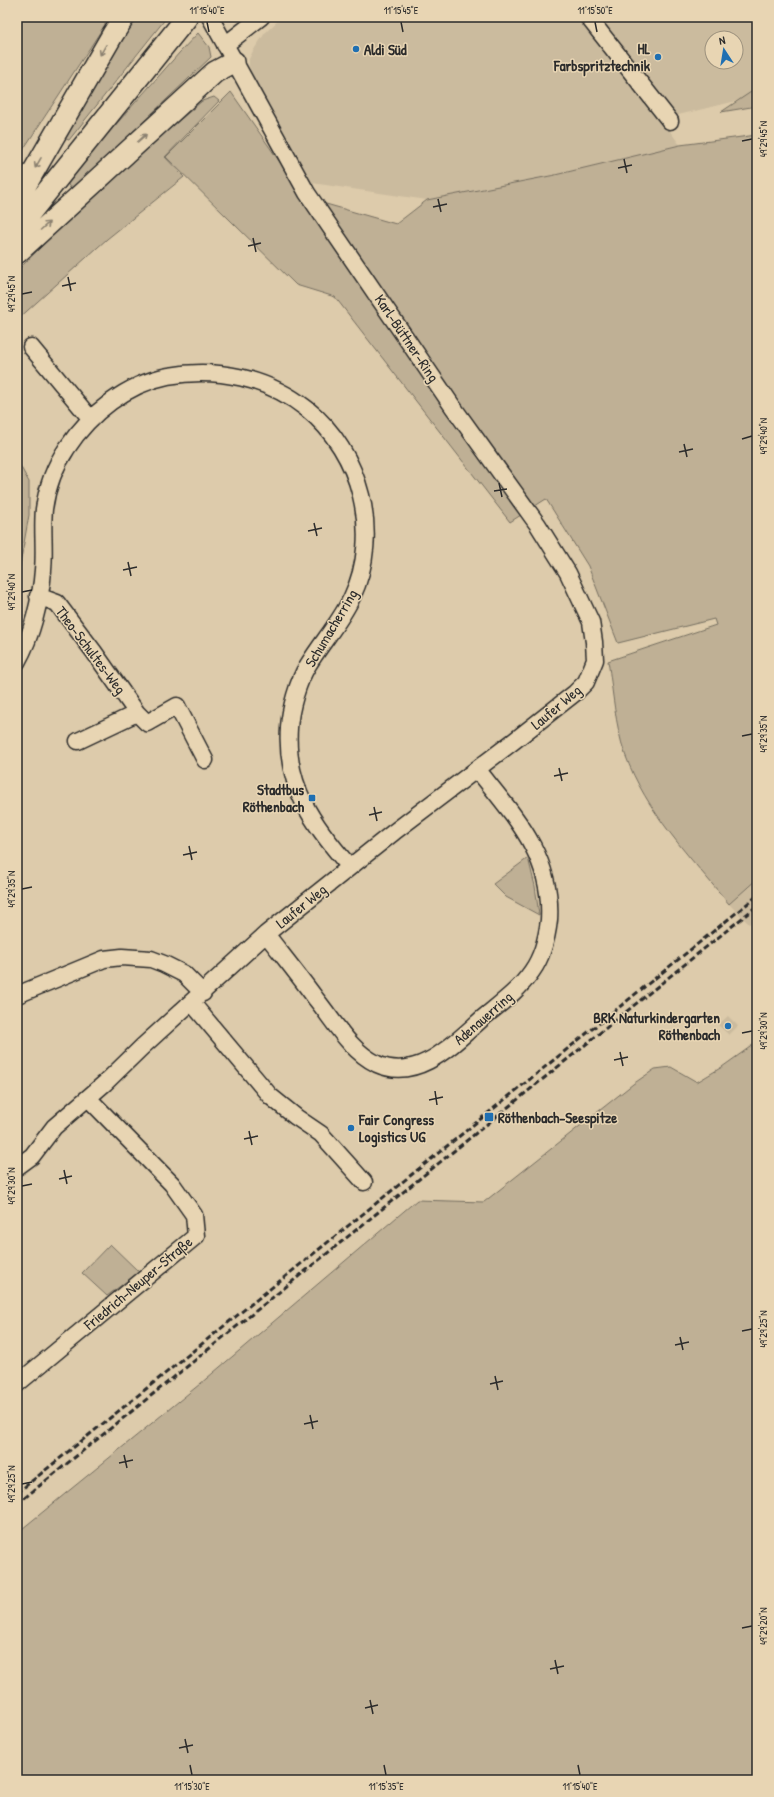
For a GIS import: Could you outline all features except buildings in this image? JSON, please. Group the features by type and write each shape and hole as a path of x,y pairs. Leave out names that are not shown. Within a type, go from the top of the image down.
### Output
{"main road":[{"path":"17,200 124,17"},
{"path":"17,230 182,23"},
{"path":"17,253 215,72 229,53"}],"street":[{"name":"Karl-Büttner-Ring","path":"210,17 307,194 453,407 538,525 568,573 591,622 595,660"},
{"path":"229,53 261,17"},
{"path":"588,17 670,121"},
{"path":"31,347 90,418"},
{"name":"Schumacherring","path":"17,662 25,648 33,622 43,570 44,509 49,486 56,468 66,450 90,418 115,399 135,387 156,380 191,372 222,373 259,383 280,391 298,402 318,418 342,448 354,474 364,507 365,550 362,571 349,603 306,668 292,704 289,727 289,757 294,782 310,816 328,842 350,867"},
{"name":"Theo-Schultes-Weg","path":"38,596 57,603 137,713 147,723 177,706 205,760"},
{"name":"Laufer Weg","path":"17,1168 32,1156 54,1127 88,1098 266,934 574,693 586,682 595,660"},
{"path":"78,741 137,713"},
{"name":"Adenauerring","path":"266,934 348,1040 368,1059 380,1065 399,1068 419,1065 443,1053 517,989 532,971 544,944 549,919 547,893 539,856 514,816 477,769"},
{"path":"17,995 77,972 104,959 122,957 151,959 184,974 197,998 270,1096 296,1117 321,1134 364,1182"},
{"name":"Friedrich-Neuper-Straße","path":"17,1384 196,1236 194,1215 172,1184 88,1098"}],"shaded area":[{"path":"17,17 110,17 17,159"},
{"path":"135,17 167,17 69,140 62,138"},
{"path":"282,17 583,17 602,38 680,145 555,175 427,200 312,183 249,66 249,59 265,33"},
{"path":"596,17 757,17 757,96 674,116"},
{"path":"198,33 209,47 211,57 77,185 70,188 66,181"},
{"path":"757,88 757,106 721,112"},
{"path":"231,92 305,198 396,224 427,200 555,175 680,145 757,135 757,879 729,904 670,833 657,815 634,775 625,754 619,731 608,661 716,625 714,619 618,643 588,566 546,499 510,522 335,297 296,285 166,157"},
{"path":"214,97 219,101 165,157 184,177 107,239 17,320 17,271 99,189 202,101"},
{"path":"17,460 29,482 29,515 17,582"},
{"path":"528,858 535,886 539,915 506,897 493,884"},
{"path":"757,879 757,919 749,924 729,904"},
{"name":"BRK Naturkindergarten Röthenbach","path":"728,1016 738,1026 729,1035 718,1025"},
{"path":"757,1042 757,1780 17,1780 17,1533 200,1384 417,1200 484,1202 633,1084 655,1069 671,1067 697,1082 722,1067"},
{"path":"110,1244 139,1272 107,1296 82,1273"}],"railway":[{"path":"17,1493 757,896"},
{"path":"17,1504 757,906"}],"place":[{"name":"Aldi Süd","path":"356,49"},
{"name":"HL Farbspritztechnik","path":"658,57"},
{"name":"Stadtbus Röthenbach","path":"312,798"},
{"name":"BRK Naturkindergarten Röthenbach","path":"728,1026"},
{"name":"Röthenbach-Seespitze","path":"489,1117"},
{"name":"Fair Congress Logistics UG","path":"351,1128"}]}
